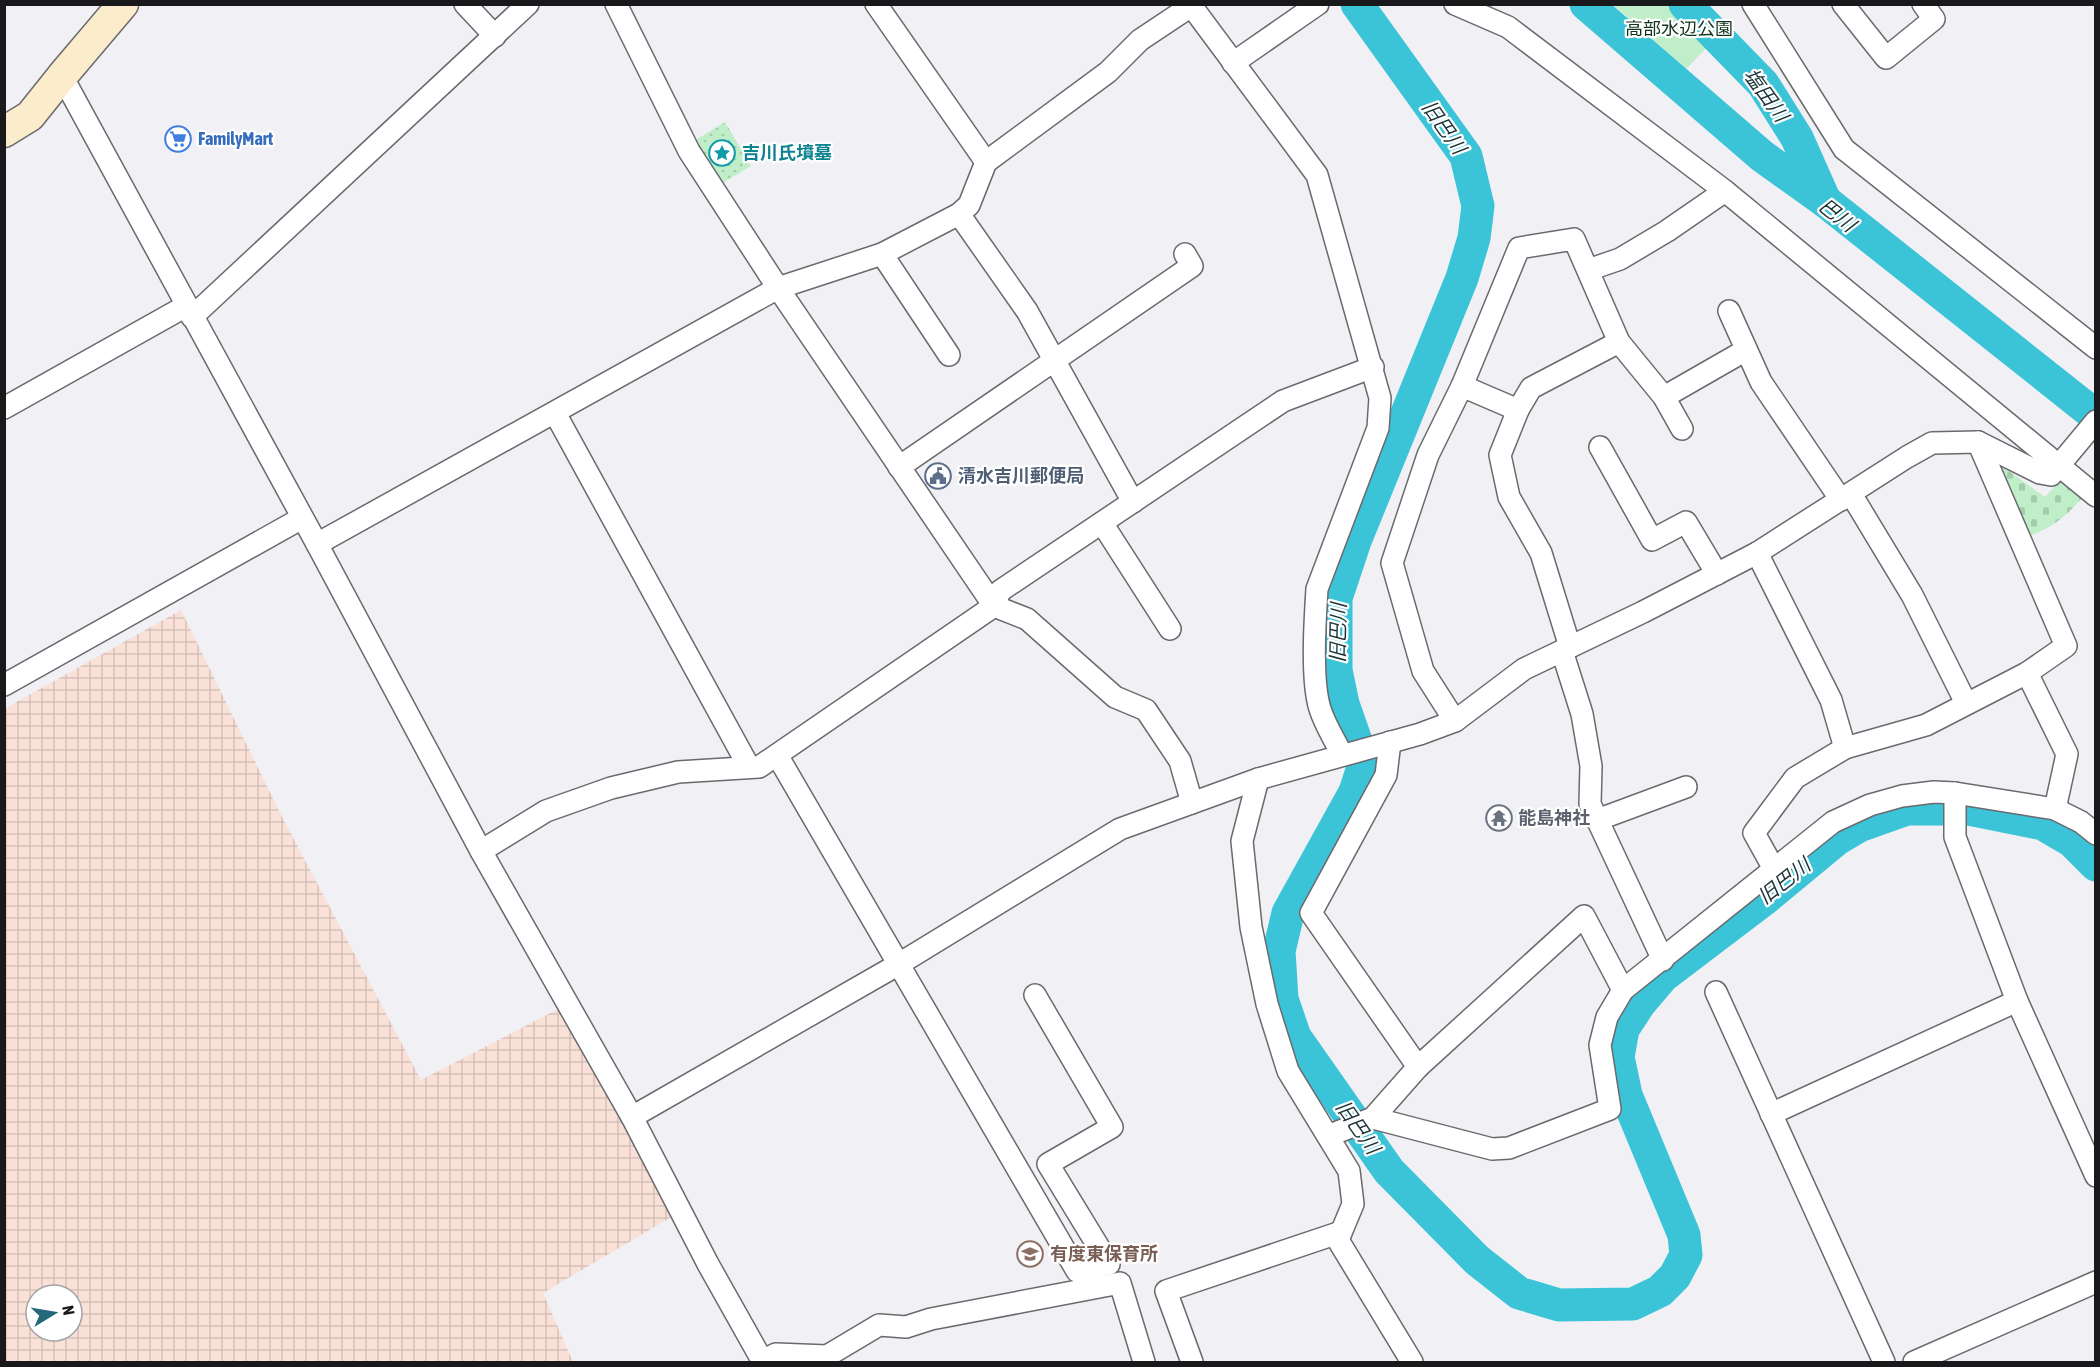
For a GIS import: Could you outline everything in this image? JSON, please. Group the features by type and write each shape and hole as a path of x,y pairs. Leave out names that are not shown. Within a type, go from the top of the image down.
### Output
{"street":[{"path":"4,132 30,116 123,4"},
{"path":"465,4 495,36"},
{"path":"4,408 189,311 528,4"},
{"path":"616,4 689,151 778,288 994,606 1027,619 1115,697 1146,710 1180,761 1191,803"},
{"path":"876,4 986,162"},
{"path":"1233,63 1318,4"},
{"path":"1455,4 1508,27 1725,191 2061,464 2096,496"},
{"path":"1753,4 1844,149 2096,348"},
{"path":"1843,4 1886,58 1934,19 1923,4"},
{"path":"317,544 778,288 882,254 959,214 969,205 986,162 1108,72 1140,40 1190,5 1317,175 1380,398 1378,428 1317,589 1316,675 1320,708 1365,749 1386,775 1311,913 1418,1067"},
{"path":"62,76 481,851 632,1117 708,1264 762,1361 776,1353 827,1356 879,1325 906,1327 931,1319 1120,1282 1144,1362"},
{"path":"1588,270 1620,259 1667,231 1725,191"},
{"path":"959,214 1027,311 1133,502"},
{"path":"1455,722 1423,671 1392,563 1428,455 1462,386 1519,248 1574,239 1619,342 1664,397 1682,429"},
{"path":"882,254 949,355"},
{"path":"899,467 1192,266 1185,254"},
{"path":"1729,311 1761,382 1846,497 1912,595 1966,704"},
{"path":"1619,342 1531,388 1518,410 1500,454 1509,497 1540,553 1566,649 1582,714 1591,766 1590,804 1663,960"},
{"path":"1664,397 1746,350"},
{"path":"481,851 546,811 611,788 678,772 759,767 994,606 1000,591 1283,401 1373,367"},
{"path":"1462,386 1518,410"},
{"path":"555,413 749,767"},
{"path":"632,1117 899,964 1120,829 1258,779 1455,722 1524,669 1643,612 1757,553 1932,443 1978,442 2040,473 2051,475 2096,421"},
{"path":"1774,869 1754,833 1795,778 1845,748 1926,725 2027,673 2066,646 1978,442"},
{"path":"1600,447 1652,540 1686,522 1717,574"},
{"path":"4,685 302,518"},
{"path":"1102,523 1170,629"},
{"path":"1757,553 1831,700 1845,748"},
{"path":"2027,673 2067,754 2055,809"},
{"path":"777,755 1077,1271 1109,1264 1048,1164 1112,1127 1035,995"},
{"path":"1258,779 1242,842 1251,927 1267,1004 1288,1071 1349,1171 1353,1204 1338,1240 1412,1362"},
{"path":"1597,820 1686,787"},
{"path":"1373,1118 1492,1149 1509,1148 1610,1109 1600,1045 1607,1017 1623,990 1833,822 1870,805 1902,796 1934,792 1955,793 2055,809 2081,822 2096,834"},
{"path":"1955,793 1955,837 2017,1001 2096,1176"},
{"path":"1328,1136 1373,1118 1418,1067 1584,916 1623,990"},
{"path":"1716,992 1884,1362"},
{"path":"1771,1114 2017,1001"},
{"path":"1192,1362 1166,1291 1341,1232"},
{"path":"1914,1362 2096,1282"}],"shaded area":[{"path":"181,610 280,813 421,1080 562,1007 673,1216 543,1293 573,1362 5,1362 4,709"}],"green space":[{"name":"高部水辺公園","path":"1614,5 1698,5 1711,43 1686,69"},
{"path":"725,122 751,166 719,185 694,141"},
{"path":"1999,464 2045,497 2062,479 2083,497 2056,522 2041,531 2023,537 1993,468"}],"waterway":[{"name":"旧巴川","path":"1357,4 1466,156 1478,206 1474,238 1462,278 1355,541 1336,598 1336,670 1343,704 1364,764 1355,792 1288,913 1279,951 1282,999 1295,1037 1389,1171 1477,1260 1519,1293 1559,1305 1633,1304 1660,1291 1675,1276 1686,1255 1684,1235 1626,1095 1618,1057 1623,1029 1640,1003 1663,976 1767,897 1837,839 1859,826 1907,809 1969,809 2043,824 2072,841 2096,865"},
{"name":"巴川","path":"1586,4 1762,156 1825,201 2096,416"},
{"name":"塩田川","path":"1685,4 1763,84 1797,138 1825,201"}],"place":[{"name":"FamilyMart","path":"178,139"},
{"name":"吉川氏墳墓","path":"722,153"},
{"name":"清水吉川郵便局","path":"938,476"},
{"name":"能島神社","path":"1499,818"},
{"name":"有度東保育所","path":"1030,1254"}]}
